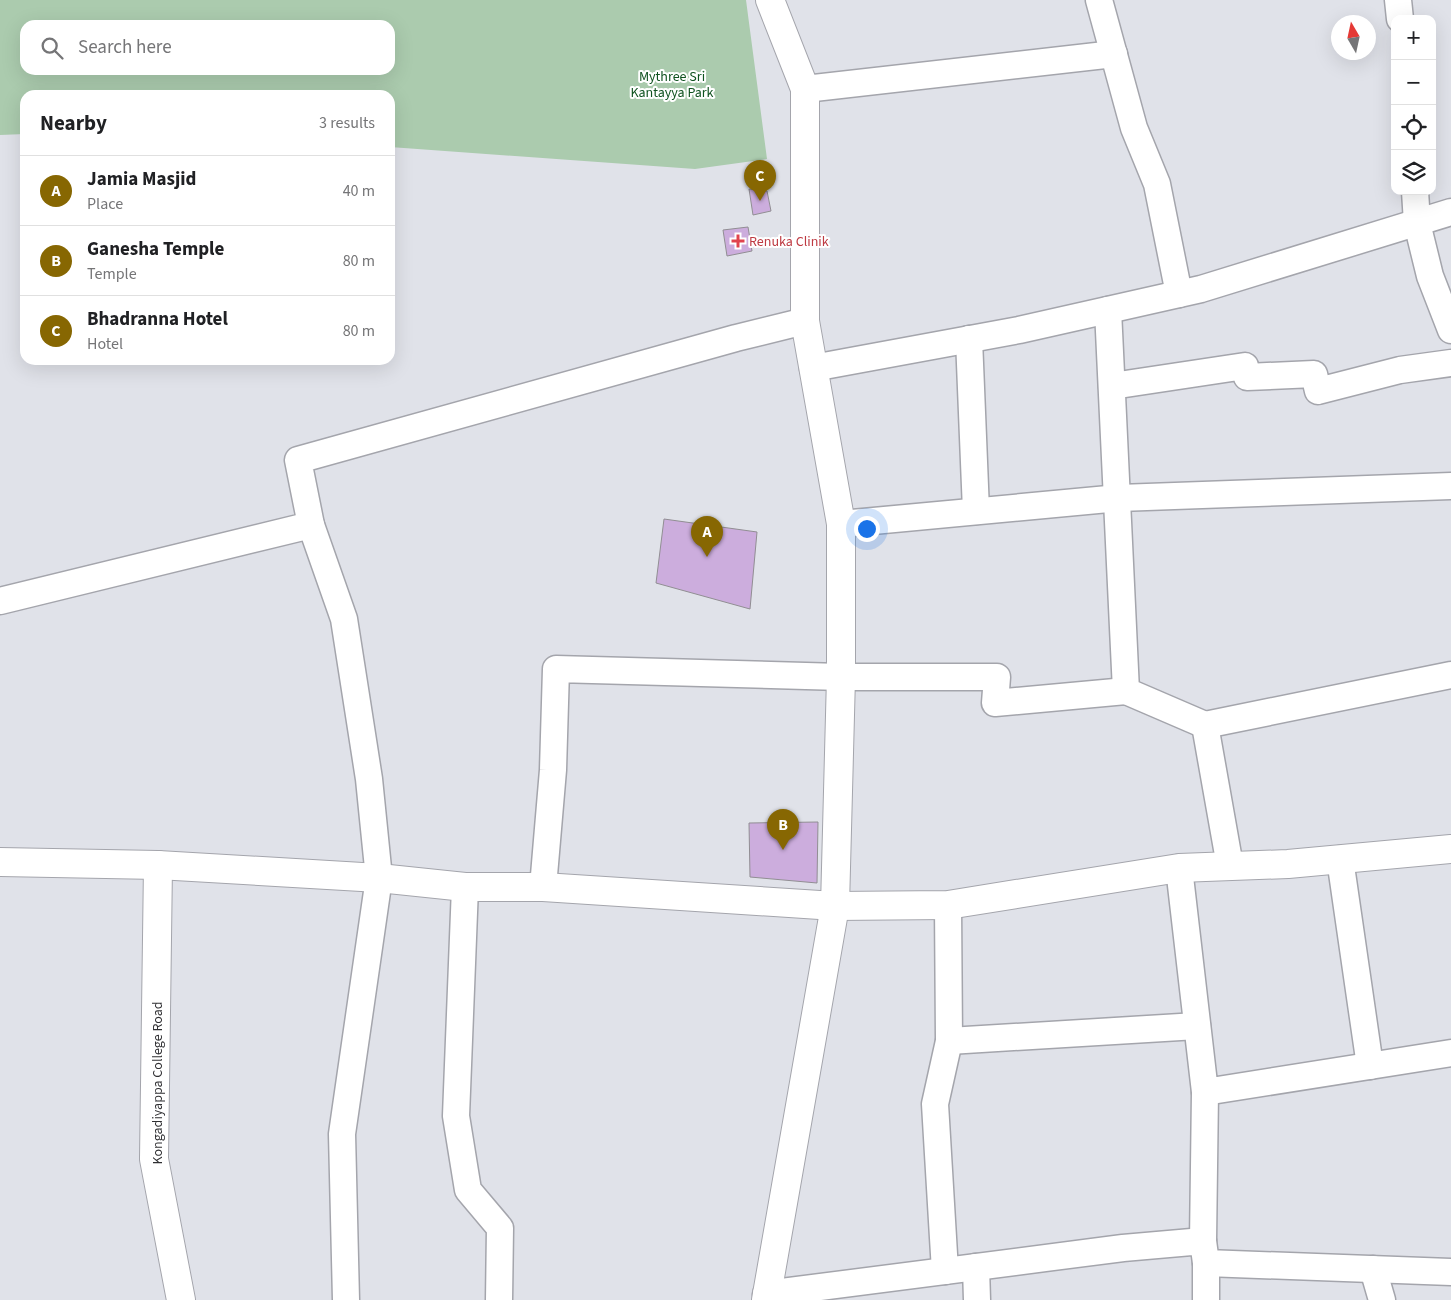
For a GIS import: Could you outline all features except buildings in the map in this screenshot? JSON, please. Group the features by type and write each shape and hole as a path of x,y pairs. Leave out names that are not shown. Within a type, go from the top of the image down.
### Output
{"street":[{"path":"770,0 805,89 805,321 841,524 841,677 836,906 766,1297 1123,1248 1205,1252 1373,1269 1451,1272"},
{"path":"1100,0 1134,128 1157,184 1179,294"},
{"path":"1398,0 1400,15"},
{"path":"805,89 1114,54"},
{"path":"1415,195 1417,223 1430,276 1451,330"},
{"path":"813,368 969,339 1179,294 1451,212"},
{"path":"1108,310 1126,691"},
{"path":"346,1300 342,1134 379,878 369,778 344,619 311,525 298,460 736,338 805,321"},
{"path":"969,339 976,511"},
{"path":"1112,386 1245,366 1247,377 1314,374 1318,391 1400,370 1451,363"},
{"path":"841,524 1118,498 1451,486"},
{"path":"0,601 311,525"},
{"path":"543,887 553,770 556,669 841,677 997,677 995,703 1126,691 1205,725 1451,675"},
{"path":"1205,725 1230,866"},
{"path":"0,862 158,865 379,878 465,887 543,887 836,906 948,906 1179,868 1340,859 1451,848"},
{"path":"1340,859 1370,1066"},
{"name":"Kongadiyappa College Road","path":"158,865 154,1159 181,1300"},
{"path":"1179,868 1205,1092 1206,1300"},
{"path":"465,887 456,1116 468,1190 500,1228 499,1300"},
{"path":"945,1271 935,1104 949,1041 948,906"},
{"path":"949,1041 1197,1026"},
{"path":"1205,1092 1451,1053"},
{"path":"976,1267 977,1300"},
{"path":"1373,1269 1382,1300"}],"green space":[{"name":"Mythree Sri Kantayya Park","path":"0,0 746,0 767,159 695,169 395,147 395,90 20,90 20,134 0,135"}],"place":[{"name":"Bhadranna Hotel","path":"760,201"},
{"name":"Renuka Clinik","path":"738,241"},
{"name":"Jamia Masjid","path":"707,557"},
{"name":"Ganesha Temple","path":"783,850"}]}
